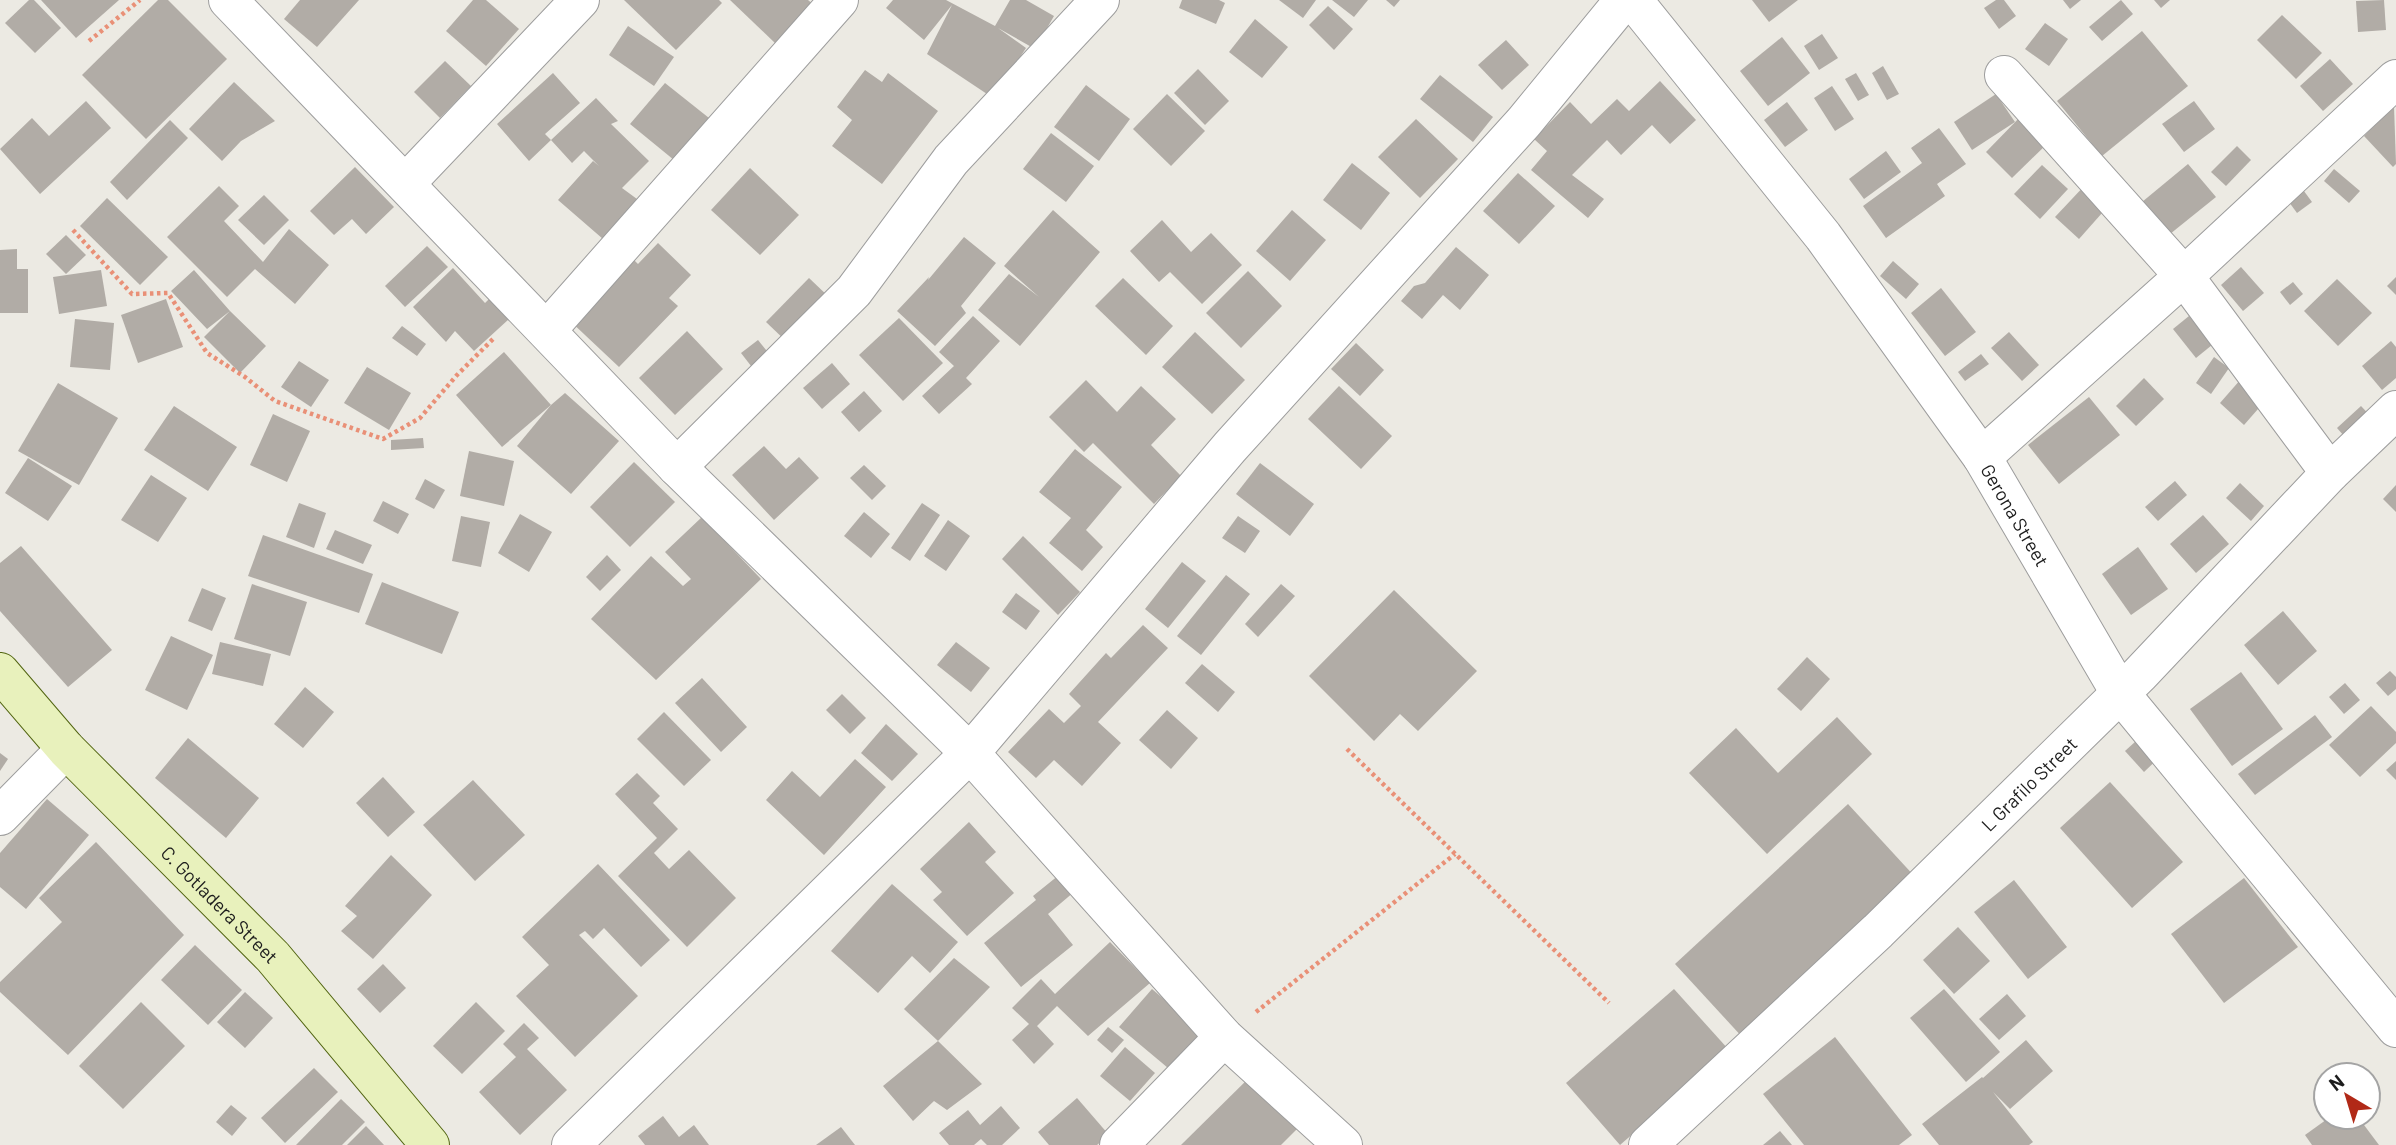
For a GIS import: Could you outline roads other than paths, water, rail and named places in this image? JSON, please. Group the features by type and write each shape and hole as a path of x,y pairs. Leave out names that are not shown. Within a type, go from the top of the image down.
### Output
{"main road":[{"name":"C. Gotladera Street","path":"0,672 66,749 273,957 430,1145"}],"street":[{"path":"228,0 677,467 970,753 1224,1037 1343,1145"},
{"path":"406,183 580,0"},
{"path":"536,319 839,0"},
{"path":"677,467 854,291 951,160 1100,0"},
{"path":"571,1145 970,753 1230,447 1524,122 1624,0"},
{"name":"Gerona Street","path":"1633,0 1823,236 1982,457 2120,692 2396,1028"},
{"path":"2004,75 2184,276 2330,473"},
{"path":"1982,457 2184,276 2396,79"},
{"name":"L Grafilo Street","path":"1648,1145 1878,931 2140,674 2330,473 2396,410"},
{"path":"0,816 66,749"},
{"path":"1119,1145 1224,1037"}]}
